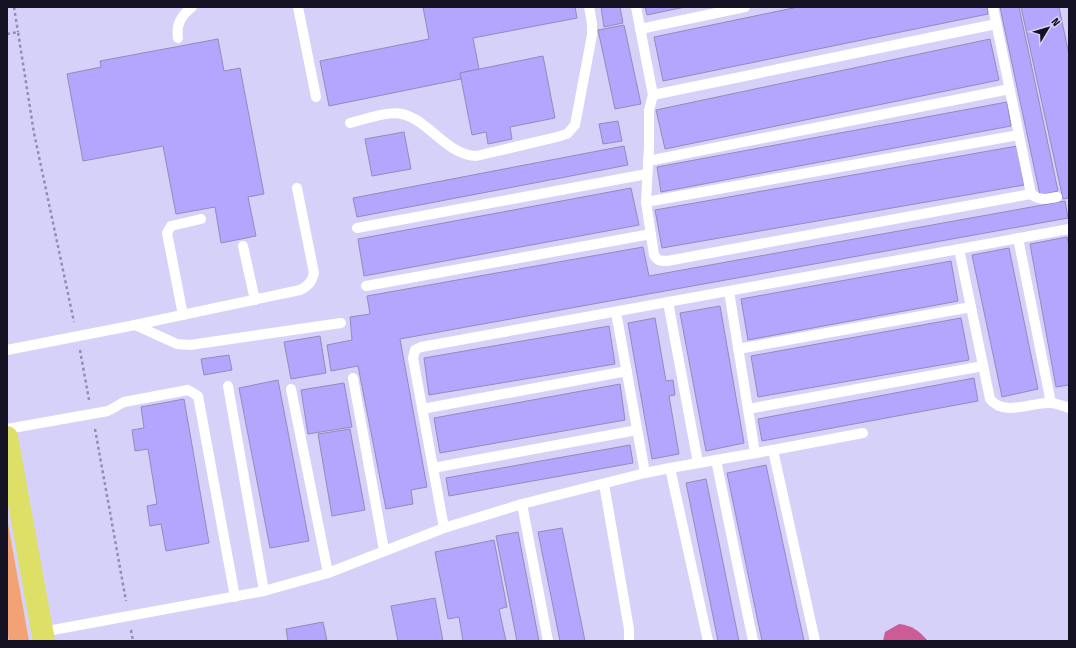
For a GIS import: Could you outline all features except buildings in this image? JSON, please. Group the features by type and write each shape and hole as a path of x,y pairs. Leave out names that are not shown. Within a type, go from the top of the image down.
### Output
{"main road":[{"path":"7,437 43,637"}],"lane":[{"path":"178,38 177,30 179,21 184,13 192,7"},
{"path":"298,7 316,97"},
{"path":"350,123 391,114 402,114 415,119 458,151 467,155 476,156 567,134 575,125 592,35 592,23 589,7"},
{"path":"636,7 653,95 649,110 646,202 650,234 656,259 667,261 1031,194 1042,200 1056,196"},
{"path":"640,29 745,7"},
{"path":"993,7 1031,194"},
{"path":"653,95 996,24"},
{"path":"648,161 1010,89"},
{"path":"646,202 1019,135"},
{"path":"357,228 647,174"},
{"path":"7,350 255,300 300,290 306,287 312,280 314,273 297,188"},
{"path":"183,315 167,233 171,226 201,219"},
{"path":"444,528 413,358 415,350 421,347 1069,229"},
{"path":"366,286 650,234"},
{"path":"1018,238 1051,403"},
{"path":"243,246 255,300"},
{"path":"959,249 990,398 998,406 1005,408 1051,403 1069,408"},
{"path":"729,291 755,453"},
{"path":"668,302 698,463"},
{"path":"738,349 971,307"},
{"path":"616,312 645,474"},
{"path":"135,324 177,344 190,345 341,323"},
{"path":"748,409 983,366"},
{"path":"422,409 627,371"},
{"path":"353,378 384,550"},
{"path":"228,386 264,591"},
{"path":"7,429 108,411 124,402 188,390 198,396 235,597"},
{"path":"291,390 328,572"},
{"path":"433,468 637,430"},
{"path":"43,637 264,591 305,580 444,528 522,504 670,468 864,433"},
{"path":"773,450 815,641"},
{"path":"716,460 753,641"},
{"path":"670,468 708,641"},
{"path":"604,484 629,629 629,641"},
{"path":"522,504 548,641"}],"path":[{"path":"14,7 18,32"}],"shaded area":[{"path":"7,518 29,641 9,641 7,629"},
{"path":"899,624 915,629 928,641 883,641 885,632"}]}
